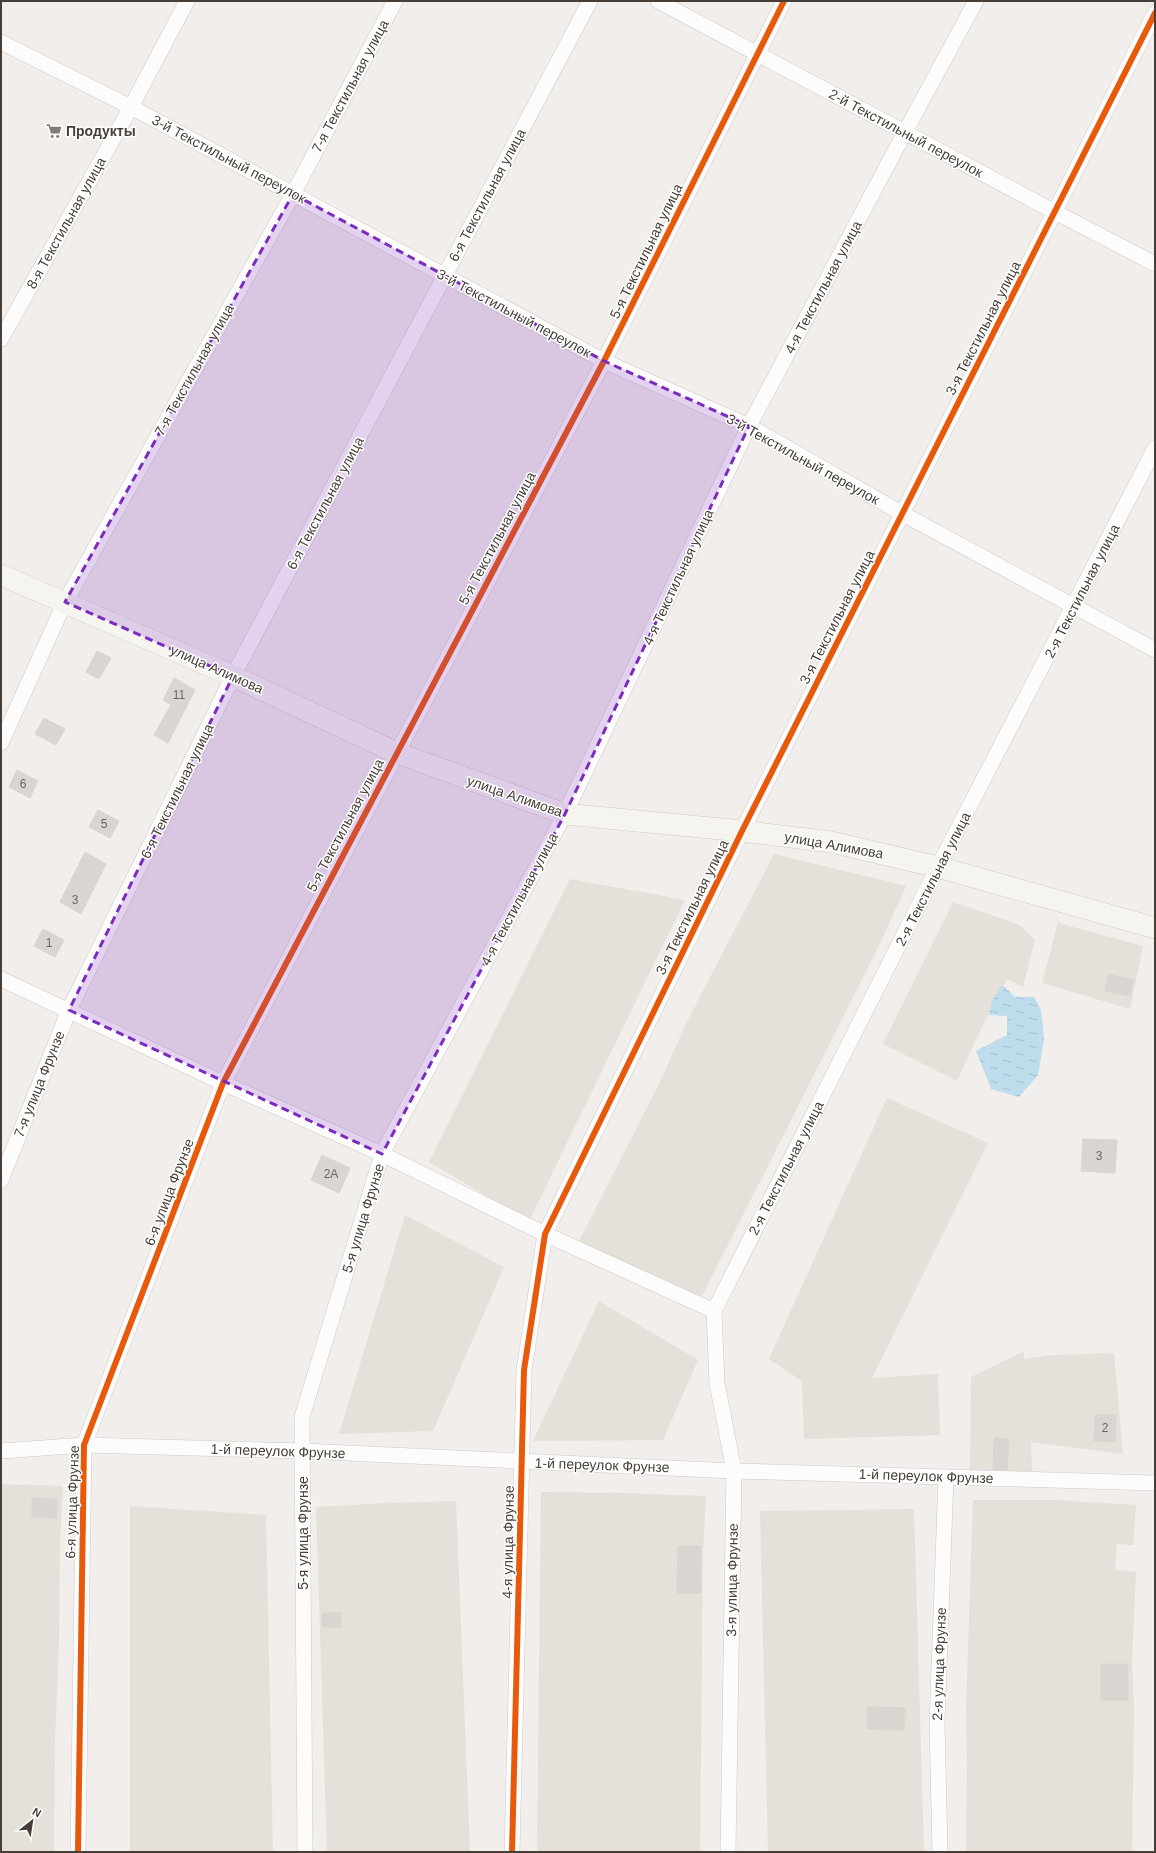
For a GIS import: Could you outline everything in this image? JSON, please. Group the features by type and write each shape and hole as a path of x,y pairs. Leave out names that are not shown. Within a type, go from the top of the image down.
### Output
{"street":[{"name":"8-я Текстильная улица","path":"1,339 131,107 187,1"},
{"name":"7-я Текстильная улица","path":"1,743 65,602 293,194 395,1"},
{"name":"6-я Текстильная улица","path":"69,1010 234,676 590,1"},
{"name":"2-й Текстильный переулок","path":"658,1 1054,212 1155,264"},
{"name":"5-я Текстильная улица","path":"224,1083 396,753 604,361 784,1"},
{"name":"4-я Текстильная улица","path":"382,1154 565,814 749,426 976,1"},
{"name":"3-я Текстильная улица","path":"545,1234 742,831 1155,13"},
{"name":"3-й Текстильный переулок","path":"1,42 131,107 604,361 749,426 903,514 1155,650"},
{"name":"2-я Текстильная улица","path":"714,1310 938,867 1155,448"},
{"name":"улица Алимова","path":"1,575 234,676 396,753 565,814 742,831 831,842 938,867 1155,928"},
{"path":"1,979 224,1083 382,1154 545,1234 714,1310"},
{"name":"7-я улица Фрунзе","path":"1,1180 69,1010"},
{"name":"6-я улица Фрунзе","path":"78,1852 84,1445 224,1083"},
{"name":"5-я улица Фрунзе","path":"305,1852 302,1417 382,1154"},
{"name":"4-я улица Фрунзе","path":"512,1852 524,1370 545,1234"},
{"name":"3-я улица Фрунзе","path":"714,1310 717,1383 734,1471 728,1852"},
{"name":"1-й переулок Фрунзе","path":"1,1451 84,1445 303,1451 734,1471 1155,1483"},
{"name":"2-я улица Фрунзе","path":"940,1852 937,1723 946,1477"}],"highlighted area":[{"path":"293,194 604,361 749,426 565,814 382,1154 69,1010 233,676 65,602"}],"shaded area":[{"path":"774,854 906,886 878,948 698,1304 578,1243 663,1076 684,1028"},
{"path":"570,879 685,900 529,1221 429,1162"},
{"path":"953,902 1020,925 1035,940 1023,987 1007,979 980,1031 957,1081 883,1044"},
{"path":"1058,923 1143,946 1130,1009 1042,983"},
{"path":"887,1098 988,1143 872,1378 938,1374 940,1435 804,1439 802,1381 769,1359"},
{"path":"405,1215 504,1267 433,1431 339,1434"},
{"path":"599,1301 698,1360 663,1440 533,1441"},
{"path":"1024,1351 1024,1359 1053,1355 1114,1353 1123,1454 1031,1442 1032,1471 970,1471 971,1377"},
{"path":"1,1484 63,1486 60,1541 59,1642 55,1743 54,1852 1,1852"},
{"path":"541,1492 706,1496 703,1553 700,1852 537,1852"},
{"path":"973,1500 1054,1500 1136,1505 1133,1545 1117,1544 1115,1570 1136,1572 1132,1661 1134,1711 1132,1852 966,1852 966,1708"},
{"path":"456,1501 470,1852 327,1852 316,1507"},
{"path":"130,1506 266,1515 273,1852 130,1852"},
{"path":"914,1509 924,1852 768,1852 760,1511"}],"water":[{"path":"1001,986 1005,987 1015,997 1034,997 1041,1010 1044,1039 1038,1075 1019,1097 991,1089 976,1051 1007,1035 1007,1016 989,1015 992,1001"}],"building":[{"path":"97,651 111,658 99,679 86,672"},
{"path":"174,678 195,690 168,743 154,735 171,705 163,700"},
{"path":"44,718 65,729 56,745 35,734"},
{"path":"17,770 38,781 30,798 9,787"},
{"path":"98,810 119,821 110,838 89,827"},
{"path":"85,852 106,864 81,914 60,902"},
{"path":"43,929 64,940 55,957 34,946"},
{"path":"1109,974 1133,980 1130,996 1105,991"},
{"path":"1083,1139 1117,1140 1115,1173 1081,1171"},
{"path":"322,1155 350,1168 339,1193 311,1180"},
{"path":"1095,1415 1116,1415 1115,1442 1094,1441"},
{"path":"994,1438 1009,1439 1007,1470 993,1469"},
{"path":"32,1498 57,1499 57,1518 32,1517"},
{"path":"678,1546 701,1546 701,1593 677,1593"},
{"path":"322,1613 341,1613 341,1627 322,1627"},
{"path":"1101,1664 1128,1664 1128,1700 1101,1700"},
{"path":"868,1707 905,1708 904,1730 867,1729"}],"cycle path":[{"path":"78,1852 84,1445 223,1083 604,361 784,1"},
{"path":"512,1852 524,1370 545,1234 742,831 1155,13"}],"place":[{"name":"Продукты","path":"54,131"}]}
